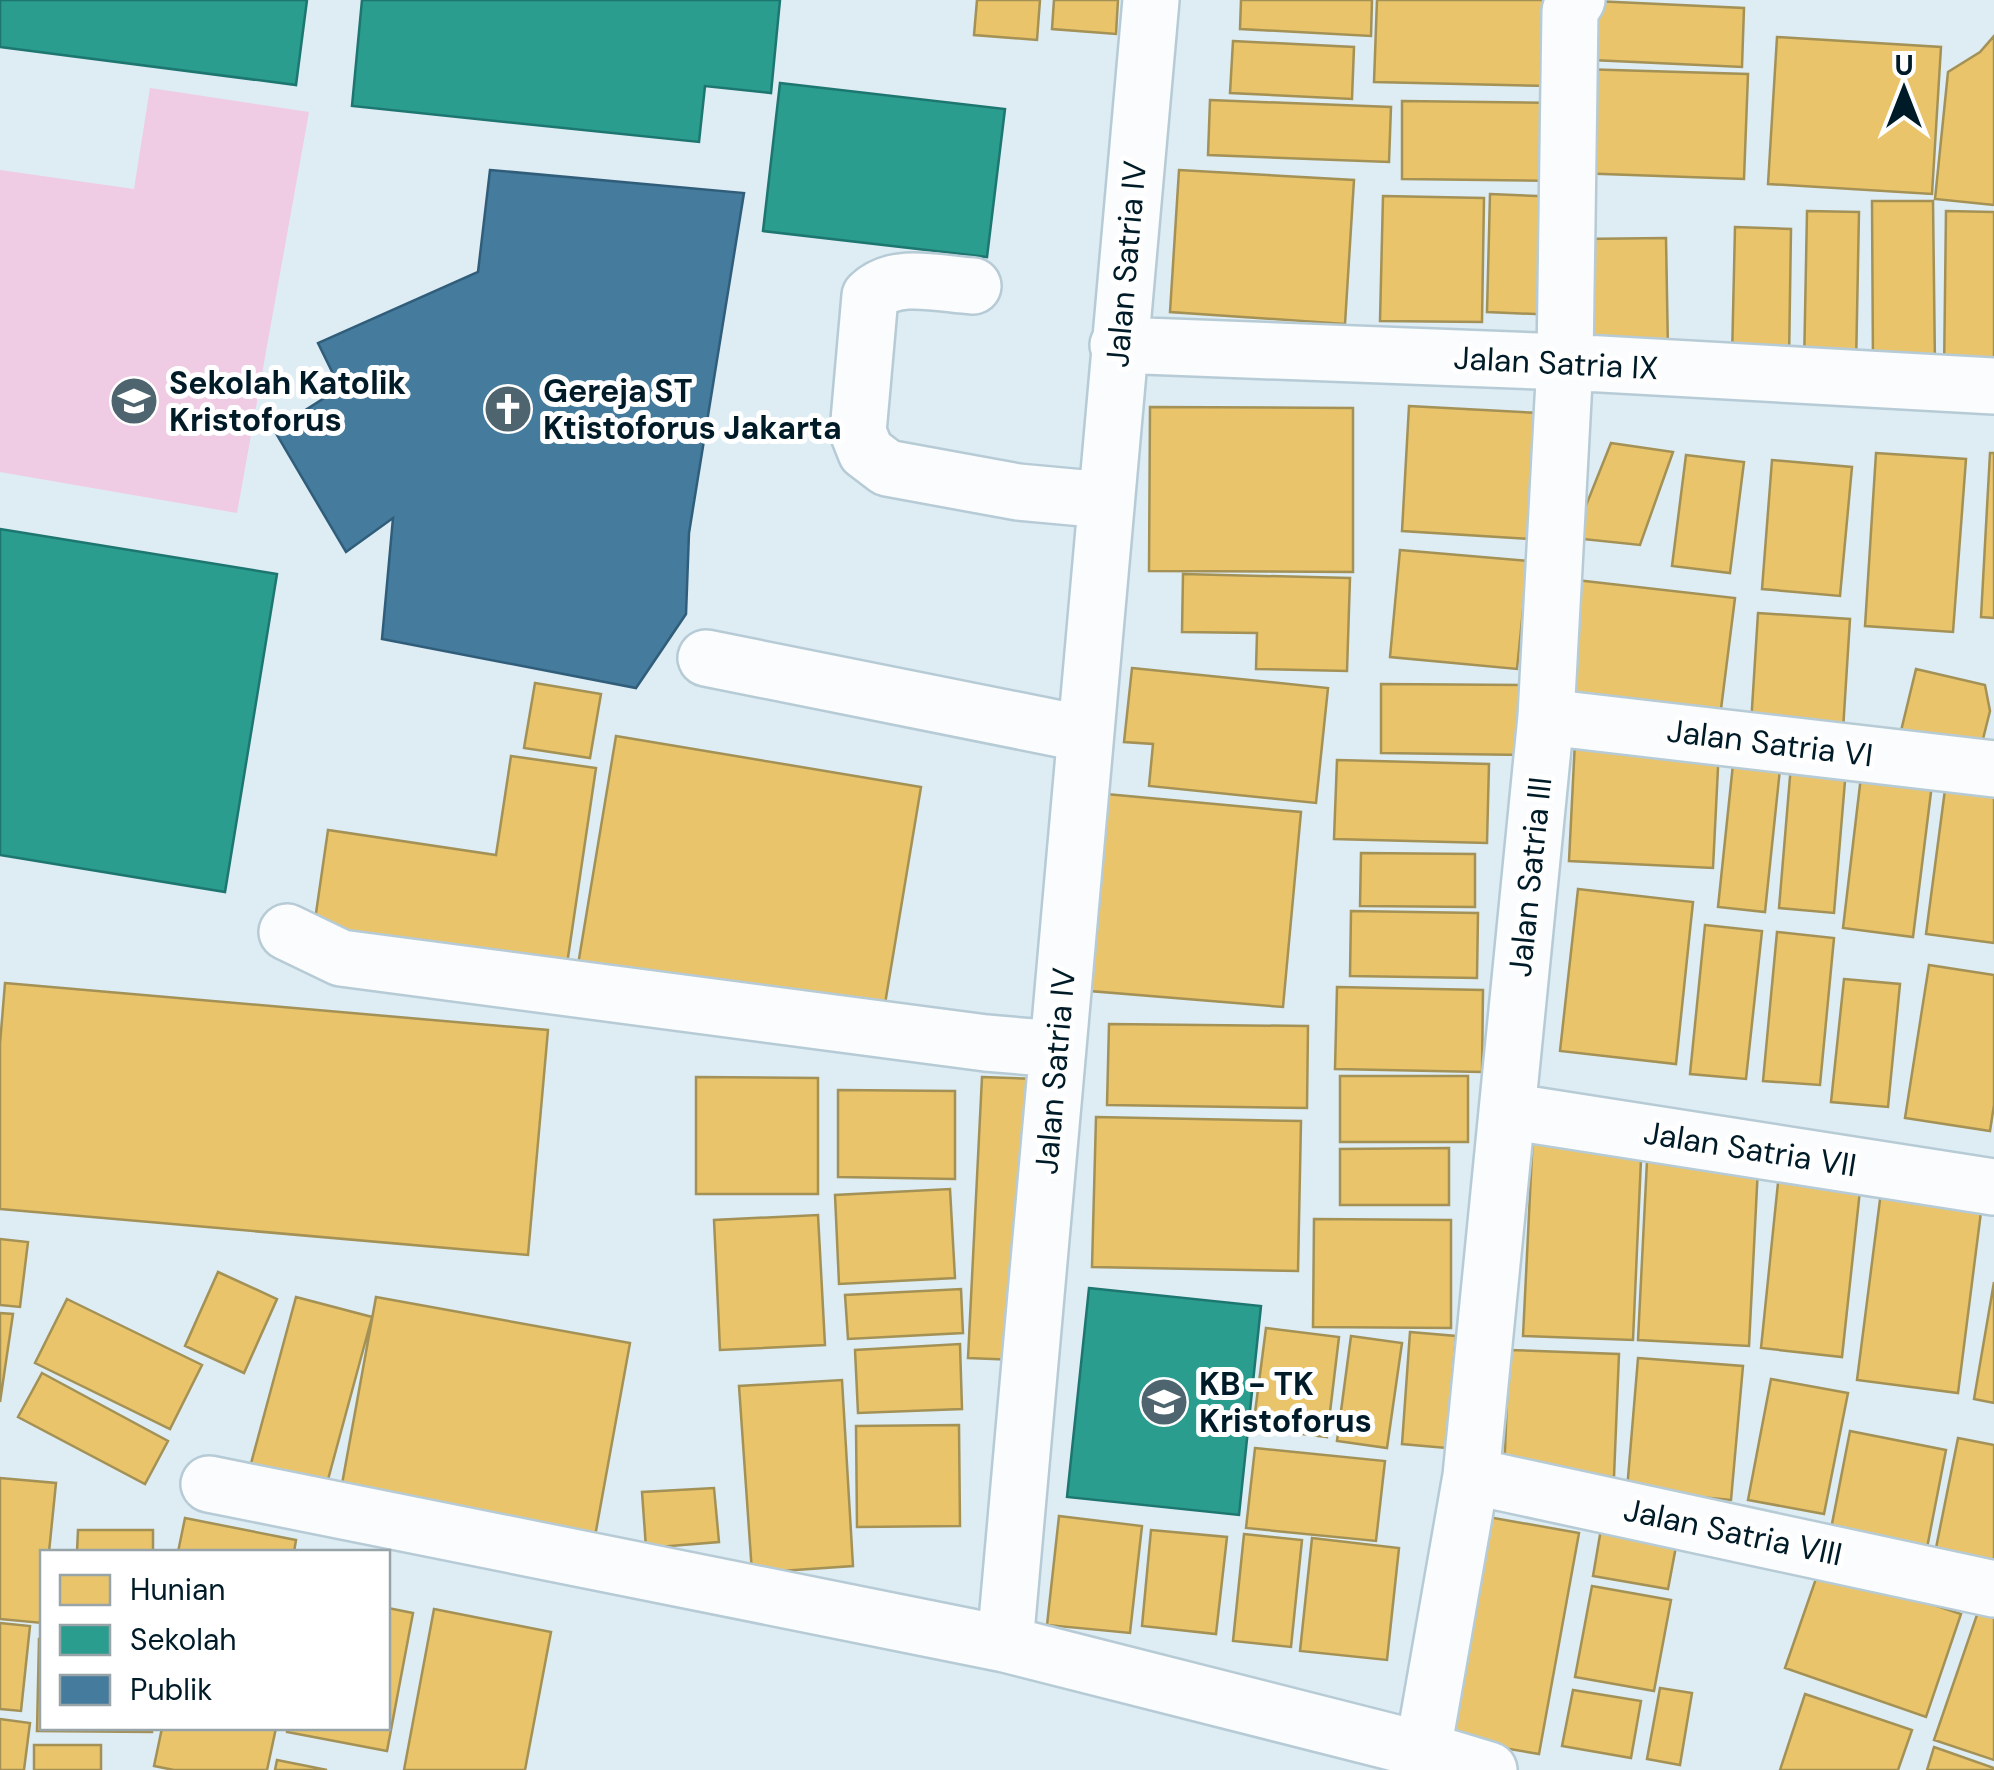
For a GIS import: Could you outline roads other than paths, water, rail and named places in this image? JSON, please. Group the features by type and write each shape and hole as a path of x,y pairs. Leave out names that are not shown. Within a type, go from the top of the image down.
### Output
{"street":[{"name":"Jalan Satria IV","path":"1005,1644 1151,0"},
{"name":"Jalan Satria III","path":"1423,1750 1471,1476 1546,717 1564,362 1570,12 1577,0"},
{"path":"973,286 894,280 870,296 858,432 866,452 886,468 1018,492 1105,500"},
{"name":"Jalan Satria IX","path":"1118,346 1564,362 1994,386"},
{"path":"706,658 1085,734"},
{"name":"Jalan Satria VI","path":"1546,717 1994,769"},
{"path":"286,932 341,958 1057,1049"},
{"name":"Jalan Satria VII","path":"1507,1111 1994,1187"},
{"name":"Jalan Satria VIII","path":"1471,1476 1994,1590"},
{"path":"208,1484 1005,1644 1489,1770"}],"place":[{"name":"Sekolah Katolik Kristoforus","path":"134,401"},
{"name":"Gereja ST Ktistoforus Jakarta","path":"508,409"},
{"name":"KB - TK Kristoforus","path":"1164,1402"}]}
